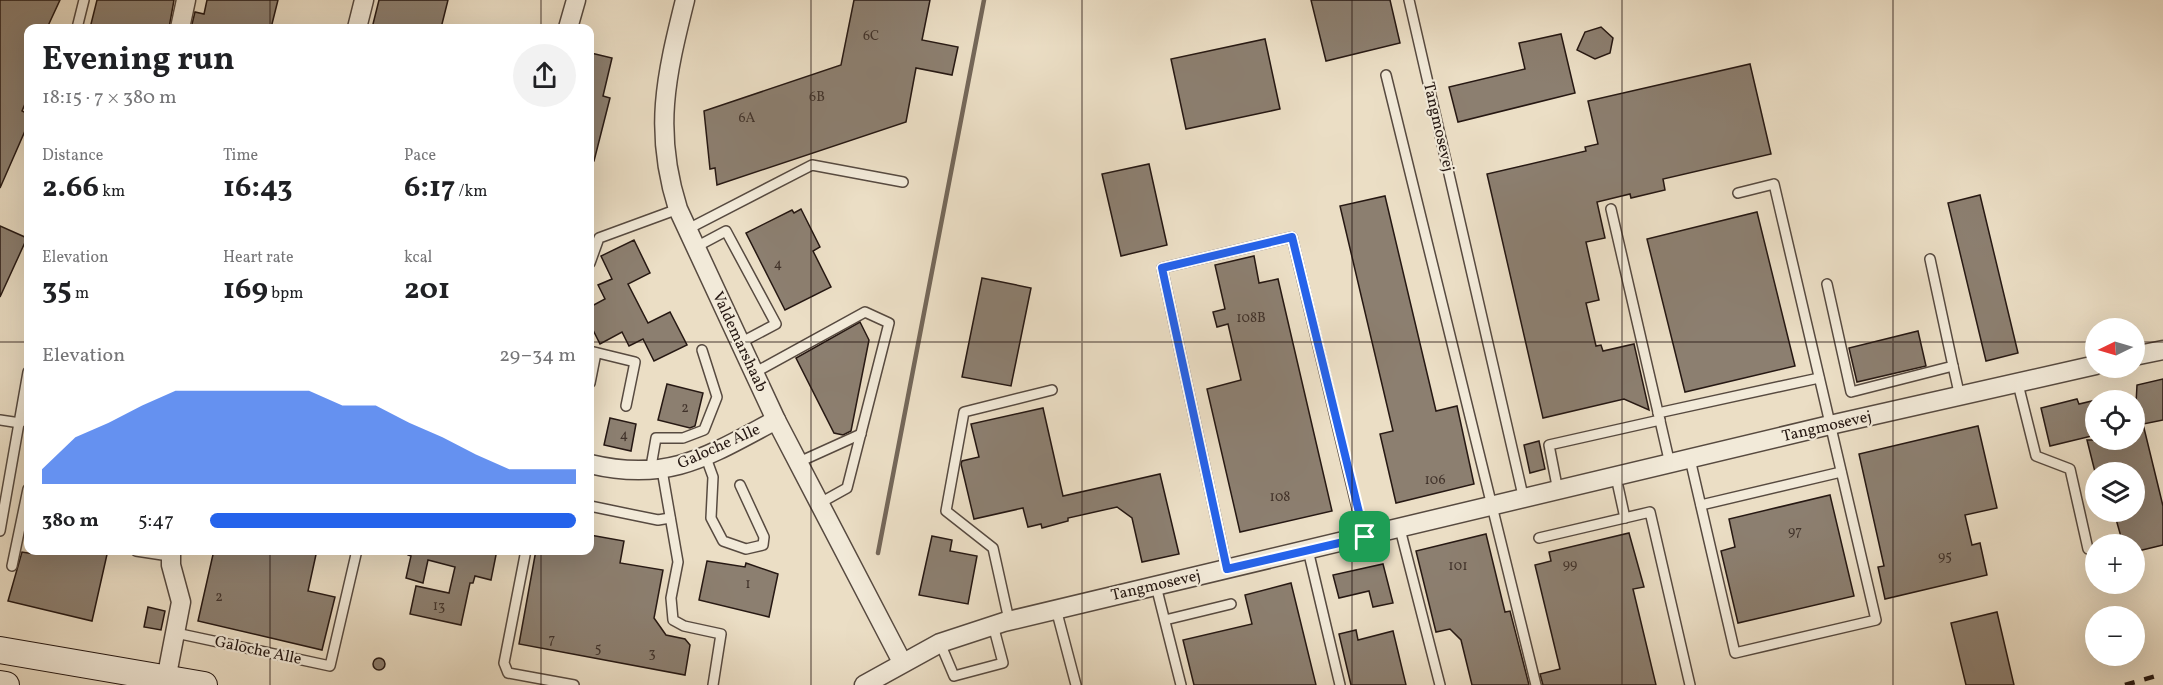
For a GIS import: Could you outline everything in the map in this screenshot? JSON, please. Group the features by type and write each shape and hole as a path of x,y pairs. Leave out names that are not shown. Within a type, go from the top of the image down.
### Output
{"main road":[{"path":"0,650 165,682 204,685"},
{"path":"0,684 6,685"}],"street":[{"path":"181,24 186,0"},
{"path":"358,24 364,0"},
{"path":"569,24 576,0"},
{"name":"Valdemarshaab","path":"685,0 669,63 663,110 670,184 678,209 694,248 776,420 902,662"},
{"path":"2145,354 2163,350"},
{"name":"Tangmosevej","path":"864,685 940,643 1001,623 1524,500 1830,425 2085,369"},
{"name":"Galoche Alle","path":"594,464 656,471 705,456 776,420"},
{"path":"165,682 181,602 170,555"}],"lane":[{"path":"78,24 84,0"},
{"name":"Tangmosevej","path":"1409,0 1524,500"},
{"path":"1386,75 1536,685"},
{"path":"686,230 812,165 903,182"},
{"path":"1690,459 1735,653 1876,620 1774,184 1738,193"},
{"path":"594,252 599,238 678,209"},
{"path":"1611,210 1670,464"},
{"path":"694,248 726,231 776,324 740,343"},
{"path":"1227,569 1162,268 1292,237 1365,537"},
{"path":"1930,259 1960,397"},
{"path":"1827,284 1851,392 1953,366"},
{"path":"754,373 865,312 889,323 847,488 820,503"},
{"path":"702,350 717,397 704,430 683,438 656,438 656,471 670,518 678,562 670,610 673,620 684,626 721,634 713,685"},
{"path":"594,352 635,362 626,406"},
{"path":"1558,491 1549,446 1659,416 1819,378"},
{"path":"2018,384 2036,456 2070,469 2085,536"},
{"path":"940,643 954,676 1003,663 993,548 946,511 964,412 1052,390"},
{"path":"0,531 24,398"},
{"path":"0,420 20,423"},
{"path":"798,462 861,434"},
{"path":"705,456 713,477 711,518 723,541 746,549 764,545 764,537 740,485"},
{"path":"1701,505 1841,472"},
{"path":"1616,477 1625,518"},
{"path":"594,507 658,520 670,518"},
{"path":"12,566 24,508"},
{"path":"1539,538 1650,512 1690,685"},
{"path":"1400,529 1440,685"},
{"path":"1308,550 1340,685"},
{"name":"Galoche Alle","path":"176,633 330,666 356,555"},
{"path":"525,555 504,663 508,674 574,685"},
{"path":"1156,586 1181,685"},
{"path":"1165,620 1231,604"},
{"path":"1056,609 1076,685"}],"building":[{"path":"0,0 60,0 49,24 24,24 24,106 22,111 24,112 24,133 0,188"},
{"path":"97,0 174,0 170,24 91,24"},
{"path":"207,0 278,0 272,24 192,24 195,12 204,14"},
{"path":"379,0 448,0 442,24 373,24"},
{"path":"854,0 930,0 922,40 958,47 952,75 916,68 906,122 717,185 715,168 710,169 704,111 841,65"},
{"path":"1311,0 1390,0 1400,43 1326,61"},
{"path":"1601,27 1613,38 1610,53 1595,59 1577,50 1585,32"},
{"path":"1561,34 1575,93 1458,122 1449,87 1525,69 1519,43"},
{"path":"1265,39 1280,109 1186,129 1171,59"},
{"path":"594,54 612,58 603,96 610,98 594,161"},
{"path":"1750,64 1771,154 1663,179 1665,190 1631,198 1630,194 1597,202 1605,238 1586,242 1599,300 1586,303 1596,346 1601,345 1603,351 1634,344 1649,410 1624,399 1543,418 1487,174 1586,151 1585,147 1598,144 1588,101"},
{"path":"1149,164 1167,245 1121,256 1102,174"},
{"path":"1980,195 2018,353 1986,361 1948,203"},
{"path":"1385,196 1436,411 1457,406 1474,484 1396,503 1380,434 1393,431 1340,206"},
{"path":"801,209 820,247 813,251 831,287 785,310 746,233 792,210 794,213"},
{"path":"1757,212 1795,366 1685,392 1647,239"},
{"path":"0,226 24,237 24,245 0,297"},
{"path":"634,240 650,273 628,284 648,323 670,312 687,345 654,361 643,339 629,346 622,332 600,344 594,332 594,305 605,299 598,285 612,279 601,256"},
{"path":"1254,256 1259,283 1278,279 1332,511 1240,532 1207,389 1241,380 1228,324 1217,327 1213,312 1225,309 1215,265"},
{"path":"982,278 1031,288 1011,386 962,377"},
{"path":"860,322 869,340 851,431 843,435 834,433 796,358"},
{"path":"1918,331 1926,366 1857,382 1849,348"},
{"path":"2163,379 2163,420 2145,424 2145,390 2137,390 2137,385"},
{"path":"667,384 703,393 695,426 690,428 658,420"},
{"path":"2077,399 2079,404 2085,403 2085,438 2050,446 2041,408"},
{"path":"1043,408 1063,496 1160,474 1179,554 1142,562 1132,518 1117,507 1068,518 1068,521 1042,528 1041,524 1028,527 1023,508 974,519 961,464 962,461 979,457 971,424"},
{"path":"610,418 636,424 631,451 604,445"},
{"path":"1978,426 1997,508 1965,515 1972,545 1980,543 1987,575 1885,599 1878,567 1884,566 1859,454"},
{"path":"2145,432 2163,506 2163,545 2145,549 2145,534 2120,534 2117,522 2145,522 2145,462 2092,462 2090,450 2145,450"},
{"path":"1539,441 1545,469 1530,473 1524,445"},
{"path":"1830,495 1854,596 1738,623 1721,551 1735,547 1729,519"},
{"path":"1629,533 1644,587 1633,589 1656,685 1543,685 1540,674 1560,669 1535,565 1551,561 1549,552"},
{"path":"1486,534 1505,612 1510,611 1529,685 1472,685 1461,640 1450,629 1436,632 1416,551"},
{"path":"594,536 624,541 620,563 663,570 654,618 666,635 685,639 690,645 685,675 519,644 535,555 594,555"},
{"path":"932,536 952,540 950,551 977,556 968,604 919,595"},
{"path":"22,552 24,555 107,555 92,621 8,601"},
{"path":"213,555 316,555 308,591 335,597 322,650 198,621"},
{"path":"408,555 496,555 491,580 475,576 473,583 470,583 461,625 410,614 416,586 449,593 455,567 428,560 423,583 406,578 411,556"},
{"path":"707,561 745,567 746,563 778,574 769,617 699,600"},
{"path":"1383,564 1393,603 1373,607 1369,591 1339,598 1333,575"},
{"path":"1291,583 1316,685 1194,685 1183,640 1252,624 1245,595"},
{"path":"148,607 165,611 161,630 144,627"},
{"path":"1997,612 2014,685 1966,685 1951,623"},
{"path":"1356,630 1358,640 1393,631 1406,685 1351,685 1339,634"},
{"path":"381,658 385,664 381,670 377,670 373,662"}],"waterway":[{"path":"878,553 984,0"}],"railway":[{"path":"2125,685 2163,674"}],"route":[{"path":"1292,237 1365,537 1227,569 1162,268 1292,237"}]}
